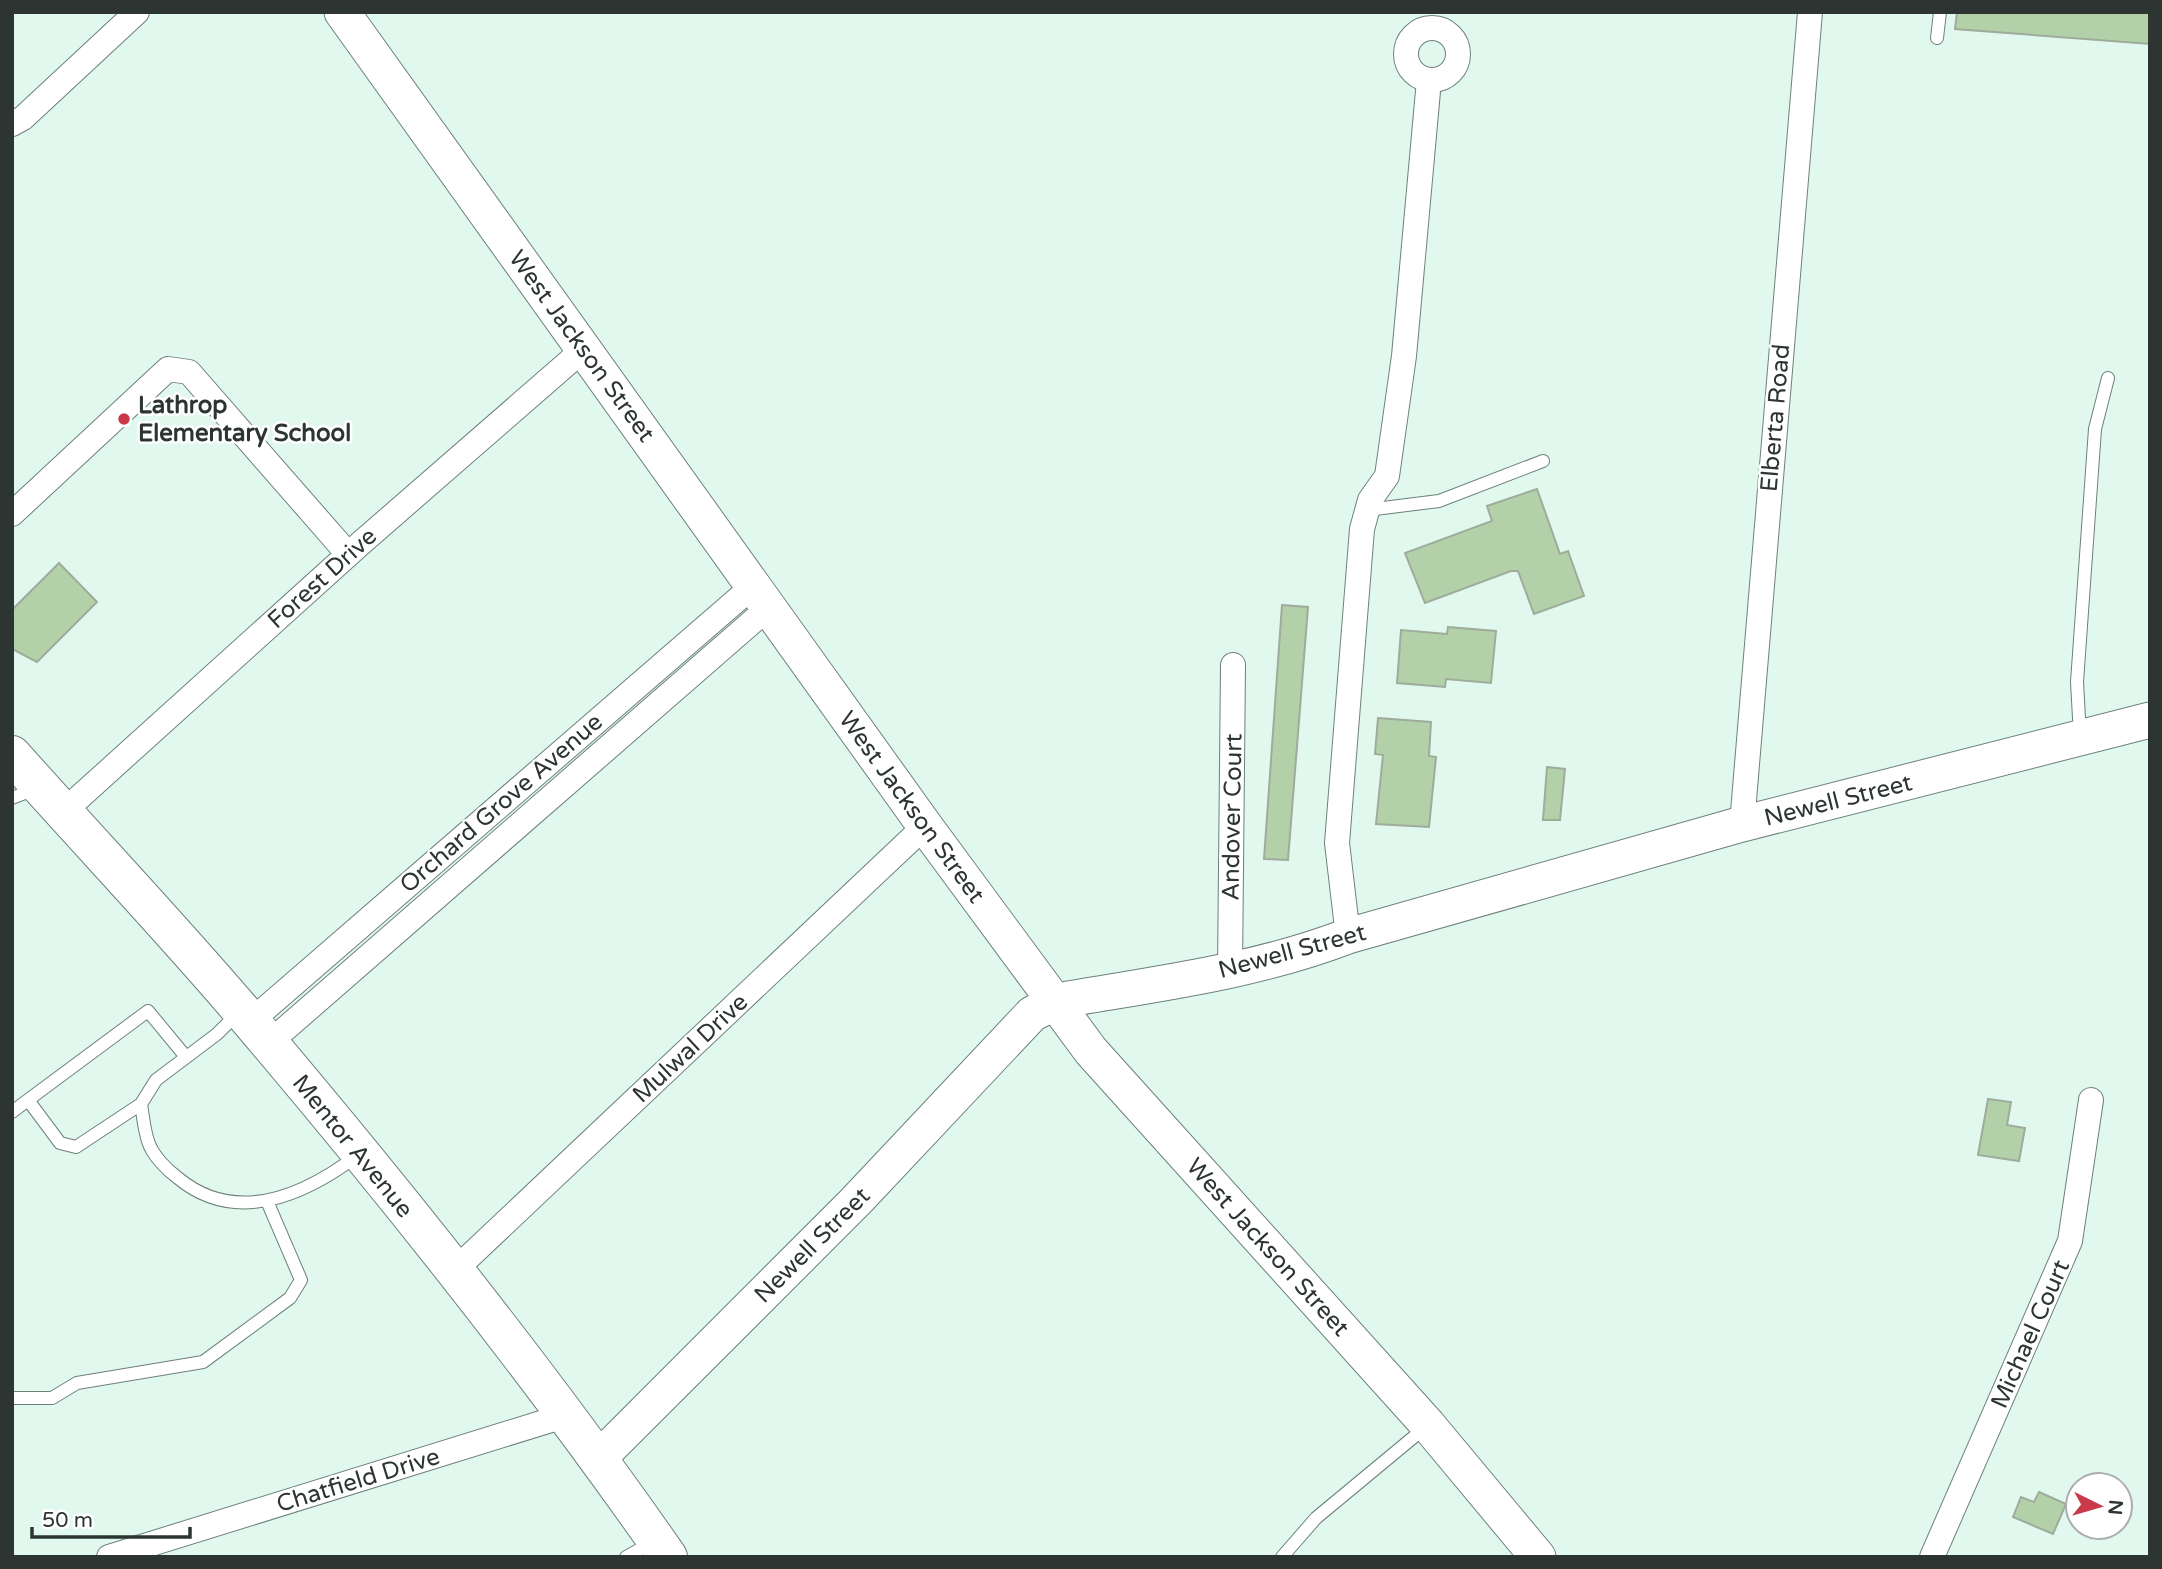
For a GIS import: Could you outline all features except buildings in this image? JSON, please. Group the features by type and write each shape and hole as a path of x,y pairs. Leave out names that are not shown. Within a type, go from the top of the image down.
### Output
{"main road":[{"name":"Mentor Avenue","path":"12,755 39,799 253,1025 455,1270 599,1458 650,1551"}],"street":[{"path":"12,124 23,118 137,12"},
{"name":"West Jackson Street","path":"342,12 585,348 925,827 1057,1001 1091,1051 1428,1425 1538,1557"},
{"name":"Elberta Road","path":"1742,824 1810,12"},
{"path":"1348,936 1337,843 1362,529 1370,500 1387,477 1404,356 1429,80"},
{"name":"Forest Drive","path":"39,799 348,554 585,348"},
{"path":"12,514 168,369 189,372 348,554"},
{"name":"Orchard Grove Avenue","path":"253,1025 760,597"},
{"name":"Andover Court","path":"1230,970 1233,665"},
{"name":"Newell Street","path":"599,1458 856,1202 1032,1014 1057,1001 1230,970 1313,950 1348,936 1742,824 2150,720"},
{"name":"Mulwal Drive","path":"455,1270 925,827"},
{"name":"Michael Court","path":"1932,1557 2070,1241 2091,1100"},
{"name":"Chatfield Drive","path":"109,1557 567,1415"}],"lane":[{"path":"1937,38 1940,12"},
{"path":"2080,738 2077,682 2095,429 2108,378"},
{"path":"1367,510 1439,501 1543,461"},
{"path":"12,1112 148,1011 186,1057"},
{"path":"28,1100 60,1143 76,1147 141,1104 156,1080 217,1034 253,1025"},
{"path":"141,1104 148,1143 168,1171 194,1192 226,1202 267,1201 304,1190 360,1154"},
{"path":"12,1398 52,1398 77,1383 203,1363 290,1298 301,1280 267,1201"},
{"path":"1282,1557 1316,1518 1428,1425"}],"place":[{"name":"Lathrop Elementary School","path":"124,419"}]}
